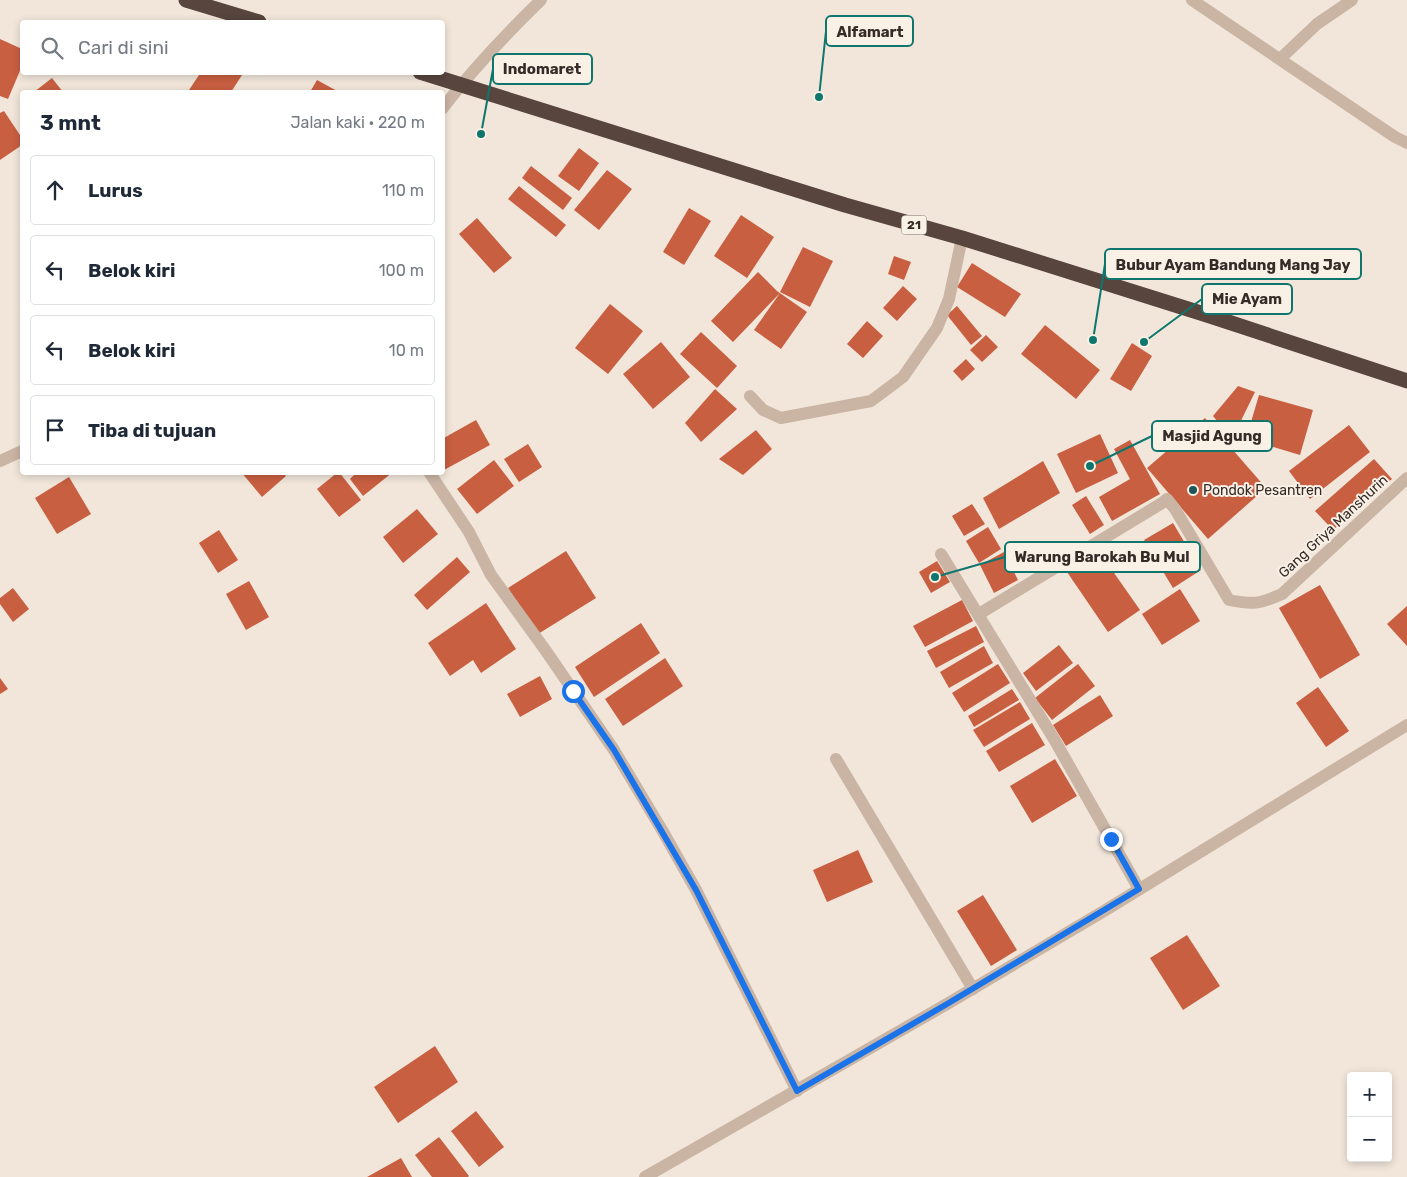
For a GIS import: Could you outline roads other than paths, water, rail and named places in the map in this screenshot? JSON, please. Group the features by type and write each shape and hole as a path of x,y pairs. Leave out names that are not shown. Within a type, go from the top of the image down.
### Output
{"highway":[{"path":"186,0 252,20"},
{"name":"21","path":"429,75 845,205 962,238 1216,318 1407,381"}],"street":[{"path":"445,105 460,85 542,0"},
{"path":"1192,0 1395,137 1407,143"},
{"path":"1280,59 1318,24 1352,0"},
{"path":"750,396 763,410 781,418 871,401 903,377 937,328 949,298 962,238"},
{"path":"0,461 20,452"},
{"path":"431,475 469,532 491,575 614,750 638,790 696,890 797,1091"},
{"name":"Gang Griya Manshurin","path":"979,614 1167,499 1229,600 1247,603 1262,602 1282,594 1407,478"},
{"path":"941,554 1054,739 1139,889"},
{"path":"645,1177 972,989 1407,725"},
{"path":"836,758 972,989"}],"place":[{"name":"Alfamart","path":"819,97"},
{"name":"Indomaret","path":"481,134"},
{"name":"Bubur Ayam Bandung Mang Jay","path":"1093,340"},
{"name":"Mie Ayam","path":"1144,342"},
{"name":"Masjid Agung","path":"1090,466"},
{"name":"Pondok Pesantren","path":"1193,490"},
{"name":"Warung Barokah Bu Mul","path":"935,577"}]}
